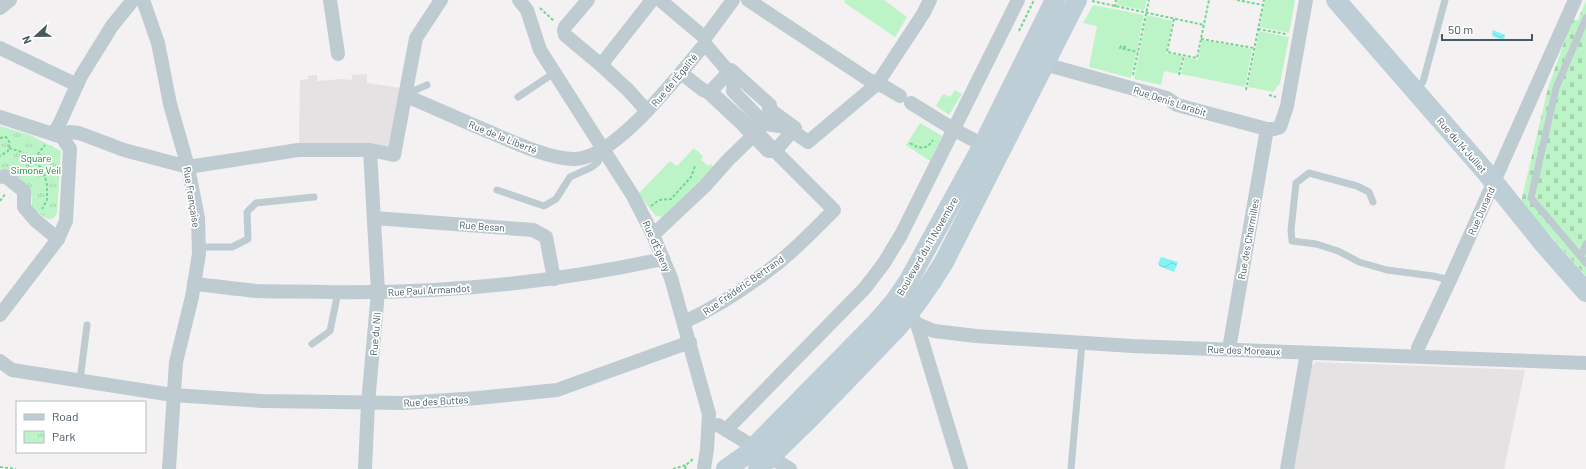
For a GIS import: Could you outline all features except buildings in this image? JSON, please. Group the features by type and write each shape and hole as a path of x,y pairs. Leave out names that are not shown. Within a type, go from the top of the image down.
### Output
{"main road":[{"name":"Boulevard du 11 Novembre","path":"761,458 812,416 913,319 928,287 944,262 1033,43 1055,0"},
{"name":"Boulevard du 11 Novembre","path":"761,458 874,326 908,282 1044,64 1077,0"},
{"name":"Rue du 14 Juillet","path":"1336,0 1494,182 1543,243 1586,292"},
{"name":"Boulevard du 11 Novembre","path":"726,469 746,455 761,458"}],"street":[{"path":"0,8 10,0"},
{"path":"58,136 81,76 112,26 133,0"},
{"name":"Rue Française","path":"143,0 158,43 170,104 188,167 198,218 199,254 194,284 176,362 169,469"},
{"path":"330,0 338,54"},
{"path":"58,136 70,132 79,133 124,150 188,167 298,150 370,150 394,155 406,94 413,37 442,0"},
{"path":"588,0 564,30 567,38 601,64 647,111"},
{"path":"601,64 652,0"},
{"path":"660,0 705,41 732,75"},
{"name":"Rue de l'Égalité","path":"603,150 647,111 681,73 733,0"},
{"path":"748,0 869,80 991,149"},
{"path":"790,129 808,142 876,84 923,14 930,0"},
{"path":"726,430 865,288 879,269 901,235 948,126 1018,0"},
{"path":"1270,129 1280,127 1287,106 1306,0"},
{"name":"Rue Dunand","path":"1418,356 1418,348 1450,280 1575,0"},
{"name":"Rue d'Égleny","path":"523,2 538,47 603,150 644,208 653,236 671,278 690,342 708,414 707,449 704,469"},
{"path":"1033,43 1040,60 1044,64"},
{"path":"0,48 77,85"},
{"name":"Rue Denis Larabit","path":"1044,64 1167,98 1177,105 1270,129"},
{"path":"681,73 703,90 713,94 746,126 758,131 795,128 769,109 770,105 731,70 733,91 758,131 775,151 790,129"},
{"path":"709,93 732,75"},
{"name":"Rue de la Liberté","path":"406,94 526,147 561,158 577,159 603,150"},
{"path":"0,117 58,136 70,148 66,221 58,239 0,315"},
{"name":"Rue des Charmilles","path":"1229,349 1270,129"},
{"path":"653,236 705,186 758,131"},
{"name":"Rue du Nil","path":"365,469 368,403 378,292 370,150"},
{"name":"Rue Frédéric Bertrand","path":"684,322 704,314 720,304 779,262 834,210 775,151"},
{"path":"0,177 5,176 24,191 24,207 35,220 58,239"},
{"name":"Rue Besan","path":"374,218 533,230 546,237 554,279"},
{"name":"Rue Paul Armandot","path":"194,284 258,291 338,292 378,292 485,287 607,271 663,259"},
{"path":"913,319 961,469"},
{"name":"Rue des Moreaux","path":"913,319 934,331 976,336 1082,343 1586,364"},
{"name":"Rue des Buttes","path":"6,372 80,380 173,395 262,401 368,403 478,398 557,390 690,342"},
{"path":"1287,469 1306,353"},
{"path":"0,361 6,372"},
{"path":"708,414 718,425 761,458 790,469"}],"lane":[{"path":"1415,91 1423,82 1445,0"},
{"path":"1586,18 1556,88 1531,198 1586,263"},
{"path":"1579,33 1586,38"},
{"path":"518,97 554,73"},
{"path":"406,94 427,85"},
{"path":"497,190 544,206 556,199 570,177 592,167 598,162 603,150"},
{"path":"1373,202 1369,192 1357,186 1309,173 1296,183 1291,230 1292,241 1316,244 1338,251 1359,262 1387,270 1433,276 1450,280"},
{"path":"198,247 232,247 248,240 247,212 256,203 314,198"},
{"path":"1580,256 1586,244"},
{"path":"312,344 330,331 338,292"},
{"path":"80,380 87,326"},
{"path":"1071,469 1082,343"}],"path":[{"path":"1115,7 1116,0"},
{"path":"1132,78 1149,0"},
{"path":"1174,19 1167,52 1197,58 1209,0"},
{"path":"1237,0 1263,5"},
{"path":"1246,90 1264,0"},
{"path":"1097,3 1204,25"},
{"path":"540,7 564,30"},
{"path":"1258,29 1284,34"},
{"path":"1201,39 1254,48"},
{"path":"1126,47 1121,46 1120,48 1138,52"},
{"path":"1180,75 1184,55"},
{"path":"1269,95 1276,96"},
{"path":"910,143 917,147 924,148 930,145 948,126"},
{"path":"14,183 32,160 58,136"},
{"path":"0,138 6,137 10,143 8,151 0,156"},
{"path":"9,148 22,152 43,169 47,185 47,200 35,220"},
{"path":"644,208 649,208 659,200 670,199 691,178 695,166"},
{"path":"673,469 686,466 685,469"},
{"path":"0,467 16,469"}],"shaded area":[{"path":"367,74 367,83 402,88 389,147 352,144 299,143 300,80 308,79 308,76 317,75 317,81 342,79 352,80 352,75"},
{"path":"1316,362 1525,370 1504,469 1294,469 1311,366"}],"green space":[{"path":"844,0 884,0 907,17 895,37 845,3"},
{"path":"1117,0 1147,0 1144,10 1117,5"},
{"path":"1265,0 1295,0 1289,33 1260,27"},
{"path":"1586,1 1586,276 1521,202 1548,88 1572,20 1578,20"},
{"path":"1093,5 1144,15 1131,78 1089,67 1097,26 1083,23"},
{"path":"1147,15 1172,21 1166,53 1182,56 1179,74 1164,71 1161,85 1134,79"},
{"path":"1259,31 1289,37 1280,83 1273,92 1248,87"},
{"path":"1202,40 1252,49 1245,87 1181,74 1185,57 1198,60"},
{"path":"955,90 962,94 949,115 936,106 943,94 950,97"},
{"path":"920,123 942,136 930,161 906,145"},
{"name":"Square Simone Veil","path":"0,126 30,135 61,151 57,213 52,219 45,218 32,207 31,195 26,187 13,176 0,169"},
{"path":"694,148 703,156 701,160 708,166 711,164 714,168 664,217 656,216 638,194 670,161 677,166"}],"water":[{"path":"1493,30 1505,35 1504,41 1492,36"},
{"path":"1161,257 1178,262 1174,272 1159,266 1158,263"}]}
